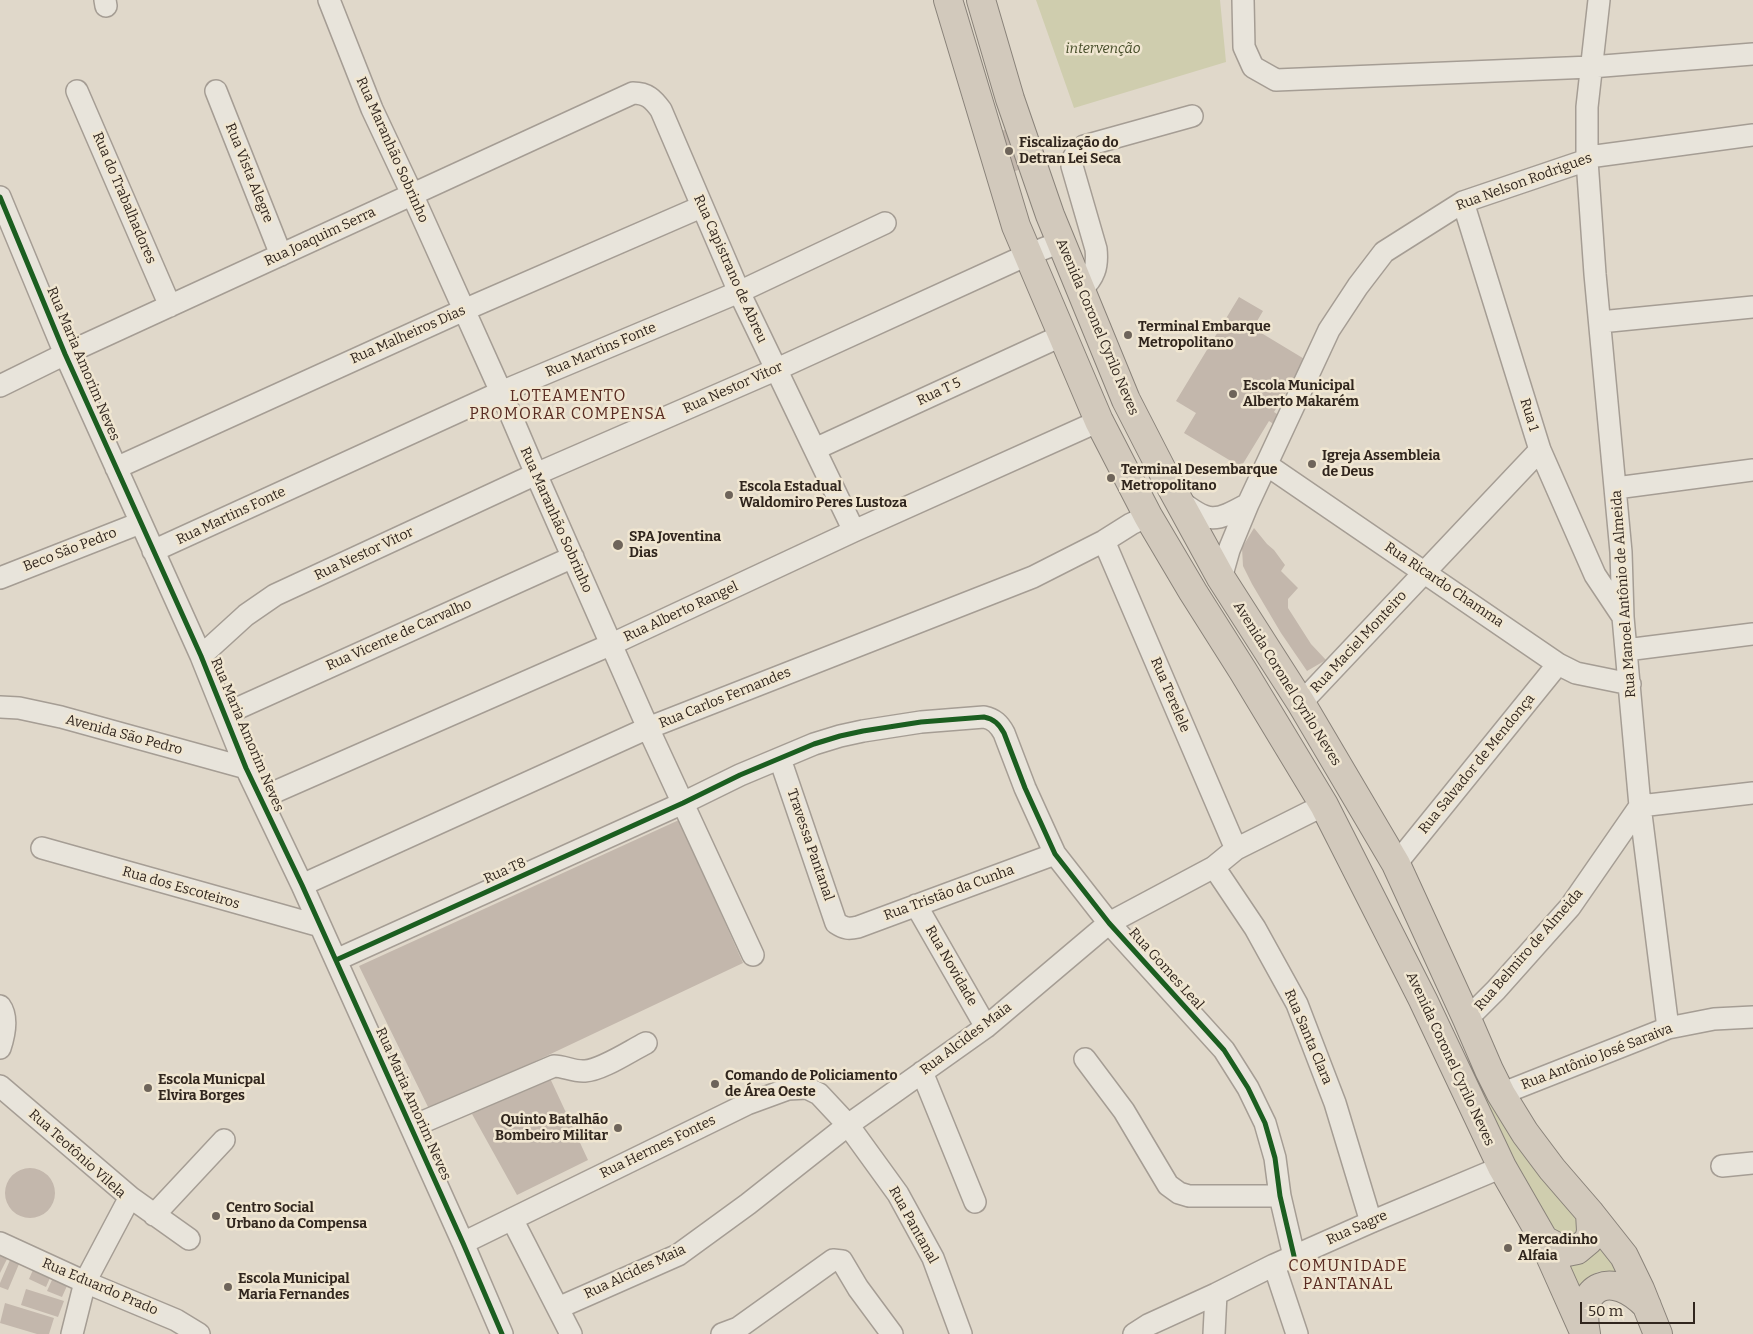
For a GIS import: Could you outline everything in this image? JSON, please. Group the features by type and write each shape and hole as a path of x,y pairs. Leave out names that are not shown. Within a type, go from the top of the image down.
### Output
{"highway":[{"name":"Avenida Coronel Cyrilo Neves","path":"948,0 1010,208 1027,255 1099,421 1148,516 1324,805 1424,1000 1502,1168 1544,1240 1546,1249 1585,1334"},
{"name":"Avenida Coronel Cyrilo Neves","path":"981,0 1010,99 1050,215 1126,400 1221,578 1302,702 1396,864 1467,1019 1488,1070 1525,1132 1624,1256 1648,1307 1658,1334"},
{"path":"1544,1240 1567,1252 1577,1250 1589,1240 1591,1231 1590,1213"},
{"path":"1585,1334 1583,1320 1585,1303 1600,1287 1608,1285 1618,1286 1639,1297 1648,1307"}],"street":[{"path":"1243,0 1244,47 1253,67 1276,80 1592,67 1753,54"},
{"name":"Rua Manoel Antônio de Almeida","path":"1599,0 1587,107 1587,160 1616,488 1621,552 1623,617 1640,806 1668,1028"},
{"name":"Rua Maranhão Sobrinho","path":"333,5 372,109 501,392 648,728 753,955"},
{"name":"Rua do Trabalhadores","path":"77,91 170,306"},
{"name":"Rua Vista Alegre","path":"216,91 282,254"},
{"name":"Rua Joaquim Serra","path":"0,386 65,354 412,194 633,94 642,93"},
{"name":"Rua Capistrano de Abreu","path":"642,93 648,95 661,110 739,292 854,531"},
{"path":"1081,290 1090,282 1097,260 1096,249 1072,166 1072,159 1077,151 1084,146 1192,116"},
{"name":"Rua Nelson Rodrigues","path":"1221,578 1229,550 1248,504 1329,330 1358,286 1384,252 1463,202 1596,156 1753,135"},
{"name":"Rua Maria Amorim Neves","path":"0,197 6,228 201,656 246,768 336,960 502,1334"},
{"name":"Rua 1","path":"1463,202 1540,450 1595,575 1623,617"},
{"name":"Rua Malheiros Dias","path":"116,468 464,310 702,207"},
{"name":"Rua Martins Fonte","path":"153,552 501,392 739,292 885,223"},
{"name":"Rua Nestor Vitor","path":"201,656 246,615 275,595 536,474 775,370 1027,255 1062,242"},
{"path":"1600,322 1753,307"},
{"name":"Rua T 5","path":"815,449 1063,335"},
{"name":"Rua Alberto Rangel","path":"261,798 612,644 854,531 1099,421"},
{"name":"Rua Maciel Monteiro","path":"1302,702 1540,450"},
{"name":"Rua Ricardo Chamma","path":"1267,465 1558,664 1576,673 1630,684"},
{"path":"1616,488 1753,470"},
{"path":"1179,500 1203,517 1212,518 1224,517 1248,504"},
{"name":"Rua Carlos Fernandes","path":"302,885 648,728 1033,577 1148,516"},
{"name":"Beco São Pedro","path":"0,578 140,523"},
{"name":"Rua Terelele","path":"1104,541 1236,849"},
{"name":"Rua Vicente de Carvalho","path":"225,714 573,557"},
{"path":"1626,650 1753,634"},
{"name":"Rua Salvador de Mendonça","path":"1396,864 1558,664"},
{"name":"Avenida São Pedro","path":"0,707 19,708 61,717 246,768"},
{"name":"Rua T8","path":"336,960 683,803 740,775 814,744 840,736 921,722 984,717"},
{"name":"Rua Gomes Leal","path":"984,717 990,718 1000,725 1054,854 1109,923 1224,1050 1248,1088 1265,1123 1275,1158 1280,1196 1294,1256"},
{"name":"Travessa Pantanal","path":"780,759 836,924 844,928"},
{"path":"1640,806 1753,793"},
{"name":"Rua Alcides Maia","path":"558,1308 678,1255 748,1204 848,1125 986,1028 1109,923 1214,867 1236,849 1324,805"},
{"name":"Rua Belmiro de Almeida","path":"1467,1019 1496,990 1570,907 1640,806"},
{"name":"Rua dos Escoteiros","path":"42,848 250,908 320,926"},
{"name":"Rua Tristão da Cunha","path":"844,928 858,927 1054,854"},
{"name":"Rua Santa Clara","path":"1214,867 1255,928 1296,1004 1335,1103 1371,1222"},
{"name":"Rua Novidade","path":"916,905 986,1028"},
{"path":"0,1006 4,1012 4,1036 0,1048"},
{"name":"Rua Antônio José Saraiva","path":"1502,1094 1668,1028 1714,1019 1753,1017"},
{"path":"411,1127 554,1066 582,1071 593,1070 646,1043"},
{"path":"1085,1059 1124,1110 1168,1185 1179,1193 1189,1196 1280,1196"},
{"path":"922,1072 975,1202"},
{"name":"Rua Teotônio Vilela","path":"0,1086 130,1197 84,1282 72,1334"},
{"name":"Rua Hermes Fontes","path":"463,1243 747,1104 788,1089 807,1088 819,1094 848,1125"},
{"name":"Rua Pantanal","path":"848,1125 898,1194 933,1258 962,1334"},
{"path":"154,1215 224,1140"},
{"path":"1722,1166 1753,1163"},
{"name":"Rua Sagre","path":"1134,1334 1148,1325 1274,1265 1371,1222 1502,1168"},
{"path":"130,1197 188,1239"},
{"path":"512,1219 571,1334"},
{"name":"Rua Eduardo Prado","path":"0,1243 84,1282 176,1320 198,1334"},
{"path":"722,1334 738,1328 833,1260 842,1261 858,1288 892,1334"},
{"path":"1274,1265 1297,1334"},
{"path":"1214,1334 1216,1294"}],"green space":[{"name":"intervenção","path":"1036,0 1220,0 1226,62 1074,108"},
{"path":"1484,1076 1584,1219 1583,1238 1557,1241 1472,1082"},
{"path":"1595,1238 1627,1280 1614,1273 1600,1271 1586,1280 1578,1294 1560,1253"}],"building":[{"name":"Fiscalização do Detran Lei Seca","path":"1008,129 1021,169 1010,173 997,132"},
{"path":"1239,297 1263,311 1253,328 1306,360 1274,412 1280,416 1275,425 1269,421 1241,467 1184,433 1196,413 1176,401"},
{"path":"1254,528 1285,565 1281,571 1298,588 1288,599 1288,608 1311,644 1326,660 1307,671 1281,633 1243,566 1242,548"},
{"path":"679,820 743,963 430,1111 359,966"},
{"path":"549,1076 588,1160 517,1195 472,1114"},
{"path":"25,1168 35,1168 48,1175 55,1188 55,1198 48,1211 35,1218 25,1218 16,1214 9,1207 5,1198 5,1188 9,1179 16,1172"},
{"path":"0,1250 9,1255 0,1273"},
{"path":"10,1260 19,1264 8,1290 0,1287 0,1283"},
{"path":"36,1263 53,1271 46,1287 29,1279"},
{"path":"56,1271 71,1277 62,1297 47,1291"},
{"path":"26,1289 64,1301 58,1317 21,1305"},
{"path":"5,1303 54,1318 49,1334 37,1334 0,1323"}],"cycle path":[{"path":"0,197 65,354 201,656 246,768 302,885 502,1334"},
{"path":"336,960 683,803 740,775 814,744 863,731 921,722 988,718 996,722 1004,733 1025,788 1055,854 1109,923 1224,1050 1248,1088 1265,1123 1275,1158 1280,1196 1294,1256"}],"place":[{"name":"Fiscalização do Detran Lei Seca","path":"1009,151"},
{"name":"Terminal Embarque Metropolitano","path":"1128,335"},
{"name":"Escola Municipal Alberto Makarém","path":"1233,394"},
{"name":"Igreja Assembleia de Deus","path":"1312,464"},
{"name":"Terminal Desembarque Metropolitano","path":"1111,478"},
{"name":"Escola Estadual Waldomiro Peres Lustoza","path":"729,495"},
{"name":"SPA Joventina Dias","path":"618,545"},
{"name":"Comando de Policiamento de Área Oeste","path":"715,1084"},
{"name":"Escola Municpal Elvira Borges","path":"148,1088"},
{"name":"Quinto Batalhão Bombeiro Militar","path":"618,1128"},
{"name":"Centro Social Urbano da Compensa","path":"216,1216"},
{"name":"Mercadinho Alfaia","path":"1508,1248"},
{"name":"Escola Municipal Maria Fernandes","path":"228,1287"}],"district":[{"name":"LOTEAMENTO PROMORAR COMPENSA","path":"568,406"},
{"name":"COMUNIDADE PANTANAL","path":"1348,1276"}]}
